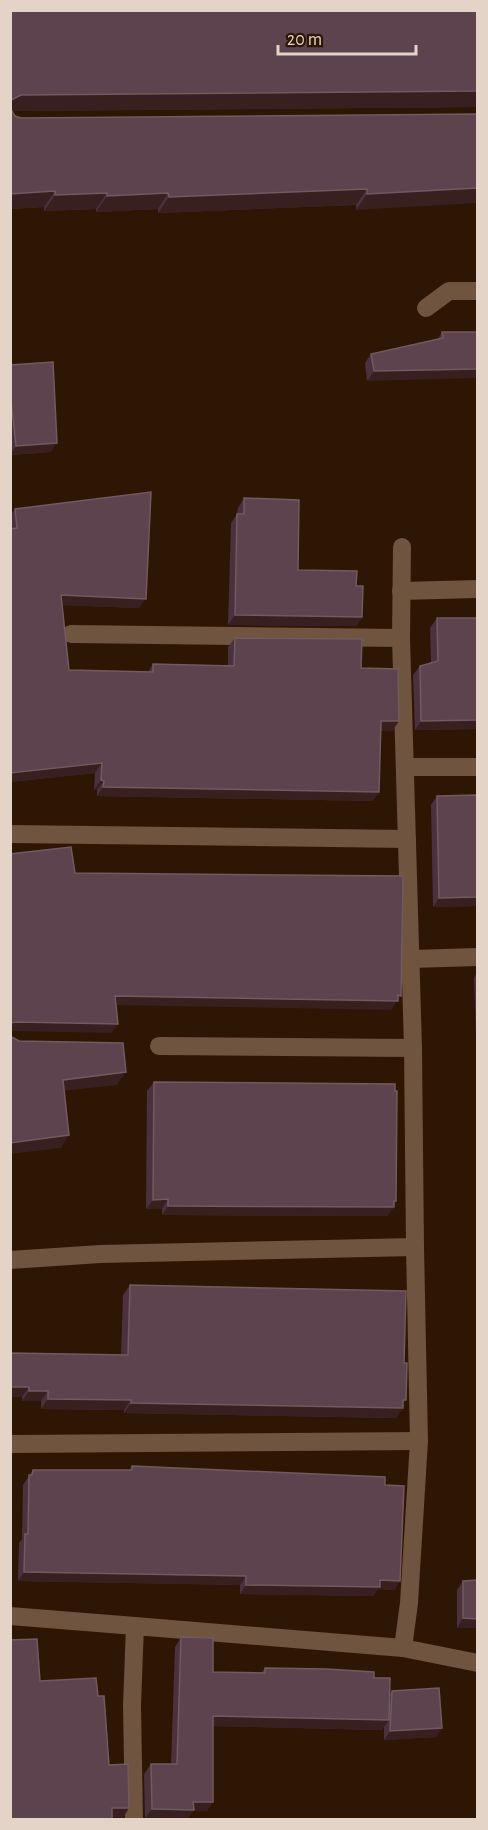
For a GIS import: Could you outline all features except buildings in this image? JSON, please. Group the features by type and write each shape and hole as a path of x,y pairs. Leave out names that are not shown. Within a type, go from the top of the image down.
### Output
{"street":[{"path":"426,308 449,291 477,291"},
{"path":"402,547 401,638 411,958 419,1441 410,1603 404,1648"},
{"path":"402,591 477,589"},
{"path":"71,634 401,638"},
{"path":"405,767 477,767"},
{"path":"10,834 407,839"},
{"path":"411,958 477,957"},
{"path":"159,1046 413,1048"},
{"path":"10,1260 100,1254 415,1247"},
{"path":"10,1444 419,1441"},
{"path":"10,1616 404,1648 477,1663"},
{"path":"135,1626 132,1705 135,1820"}]}
